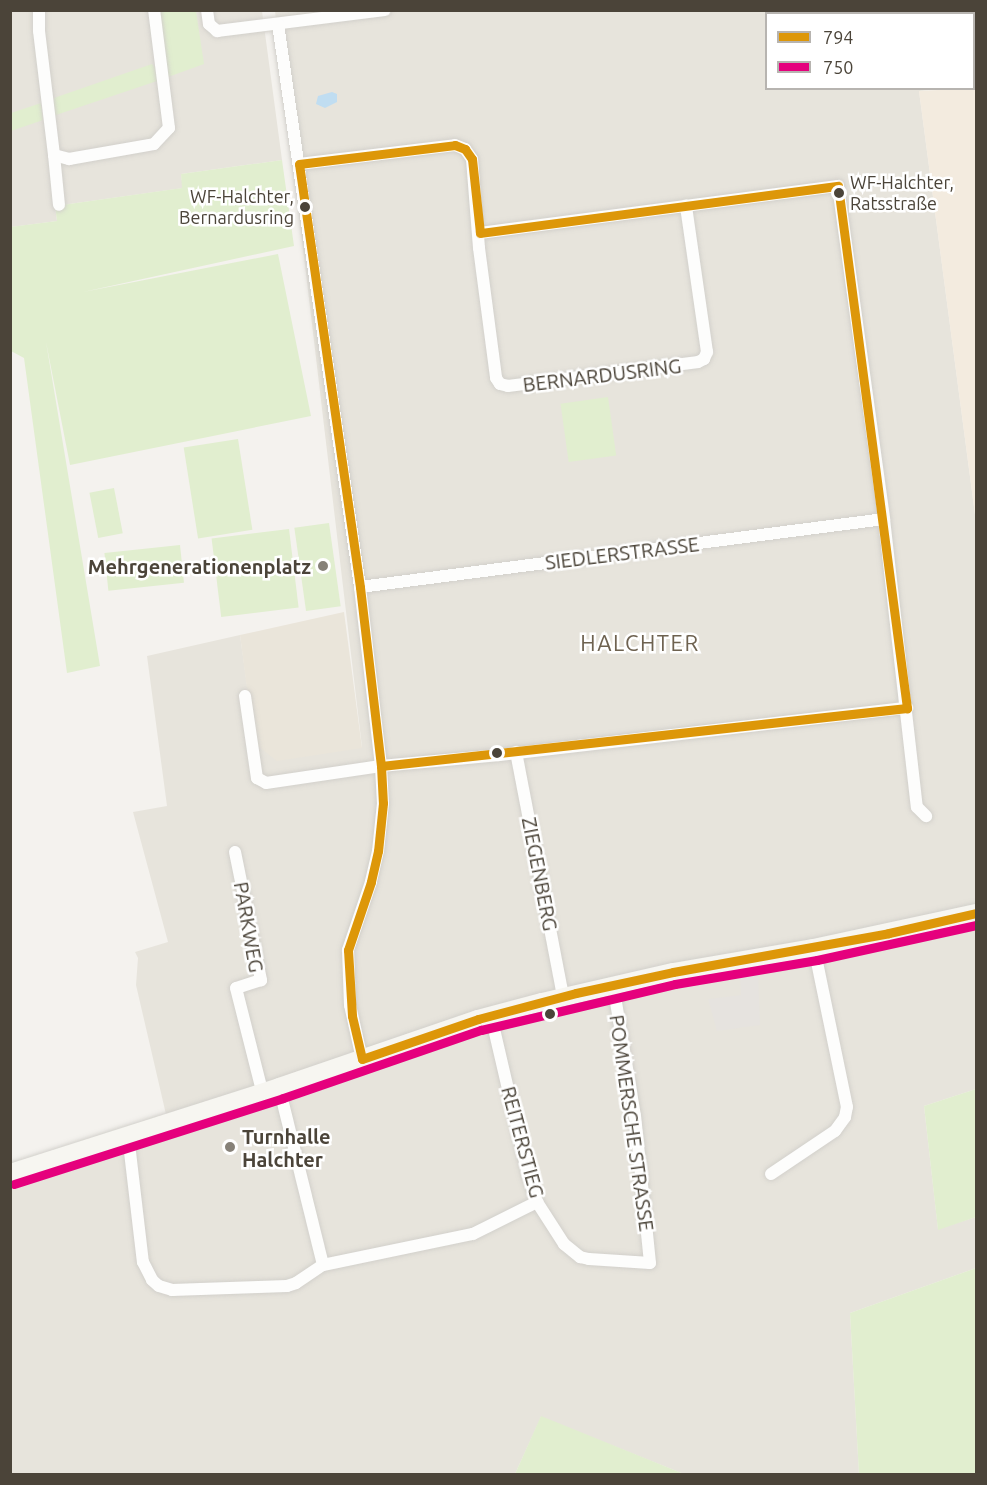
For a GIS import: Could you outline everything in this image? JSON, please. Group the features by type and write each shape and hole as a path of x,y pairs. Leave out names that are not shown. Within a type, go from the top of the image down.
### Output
{"main road":[{"path":"10,1173 491,1016 563,996 613,984 814,948 976,913"}],"street":[{"path":"39,10 39,31 59,205"},
{"path":"54,155 69,159 154,144 169,128 154,10"},
{"path":"207,10 209,24 217,31 385,10"},
{"path":"278,24 360,587 381,766 383,803 377,858 348,950 350,1005 362,1059"},
{"name":"BERNARDUSRING","path":"299,164 455,145 465,149 472,159 480,233 479,248 496,378 500,384 508,386 704,359 706,352 686,206"},
{"path":"480,233 838,186 884,519 917,807 926,816"},
{"name":"SIEDLERSTRASSE","path":"360,587 884,519"},
{"path":"245,696 257,778 266,783 381,766 907,708"},
{"name":"ZIEGENBERG","path":"516,752 563,996"},
{"name":"PARKWEG","path":"235,852 261,980 236,988 270,1089"},
{"path":"771,1174 835,1131 845,1117 848,1107 814,948"},
{"name":"POMMERSCHE STRASSE","path":"613,984 635,1116 650,1263"},
{"name":"REITERSTIEG","path":"491,1016 528,1175 537,1202 564,1244 580,1257 650,1263"},
{"path":"270,1089 323,1265"},
{"path":"128,1135 143,1262 146,1272 159,1286 172,1290 287,1286 296,1283 323,1265 473,1234 537,1202"}],"shaded area":[{"path":"10,11 262,11 282,160 181,174 183,188 55,206 57,221 11,227"},
{"path":"275,11 976,11 976,83 975,12 765,12 765,90 928,90 919,91 976,522 976,1089 924,1106 938,1229 976,1217 976,1268 850,1313 859,1474 684,1474 541,1417 515,1474 11,1474 10,1173 168,1123 136,985 138,958 135,952 168,942 133,812 167,806 147,656 240,635 255,743 362,747"},
{"path":"976,83 976,522 919,91 975,90"},
{"path":"344,612 362,748 277,761 254,743 240,635"},
{"path":"758,973 760,1025 717,1031 708,999 741,995 740,975"}],"green space":[{"path":"159,10 196,11 204,64 168,77"},
{"path":"152,64 155,67 157,81 53,116 54,98"},
{"path":"41,103 43,120 11,131 11,113"},
{"path":"282,160 294,246 83,292 278,254 311,416 70,465 46,342 100,666 67,673 24,358 11,351 10,227 57,221 55,206 182,188 181,174"},
{"path":"608,397 616,455 569,462 560,404"},
{"path":"238,439 252,530 198,538 184,448"},
{"path":"114,488 123,533 98,538 89,493"},
{"path":"329,523 341,606 306,611 294,528"},
{"path":"289,529 299,607 221,617 212,539"},
{"path":"180,545 184,583 108,591 104,553"},
{"path":"976,1089 976,1217 938,1230 924,1106"},
{"path":"976,1268 976,1474 859,1474 850,1313"},
{"path":"541,1416 684,1474 515,1474"}],"water":[{"path":"332,92 337,94 337,102 325,108 316,104 318,96"}],"transit line":[{"name":"794","path":"455,145 465,149 472,159 480,233 838,186 907,708 381,766 360,587 299,164 455,145"},
{"name":"794","path":"381,766 383,803 378,851 371,882 348,950 352,1016 362,1059 478,1019 576,993 673,972 889,933 976,913"},
{"name":"750","path":"14,1184 283,1098 481,1030 675,984 817,960 976,925"}],"place":[{"name":"WF-Halchter, Ratsstraße","path":"839,193"},
{"name":"WF-Halchter, Bernardusring","path":"305,207"},
{"name":"Mehrgenerationenplatz","path":"323,566"},
{"name":"Turnhalle Halchter","path":"230,1147"}],"district":[{"name":"HALCHTER","path":"640,643"}]}
